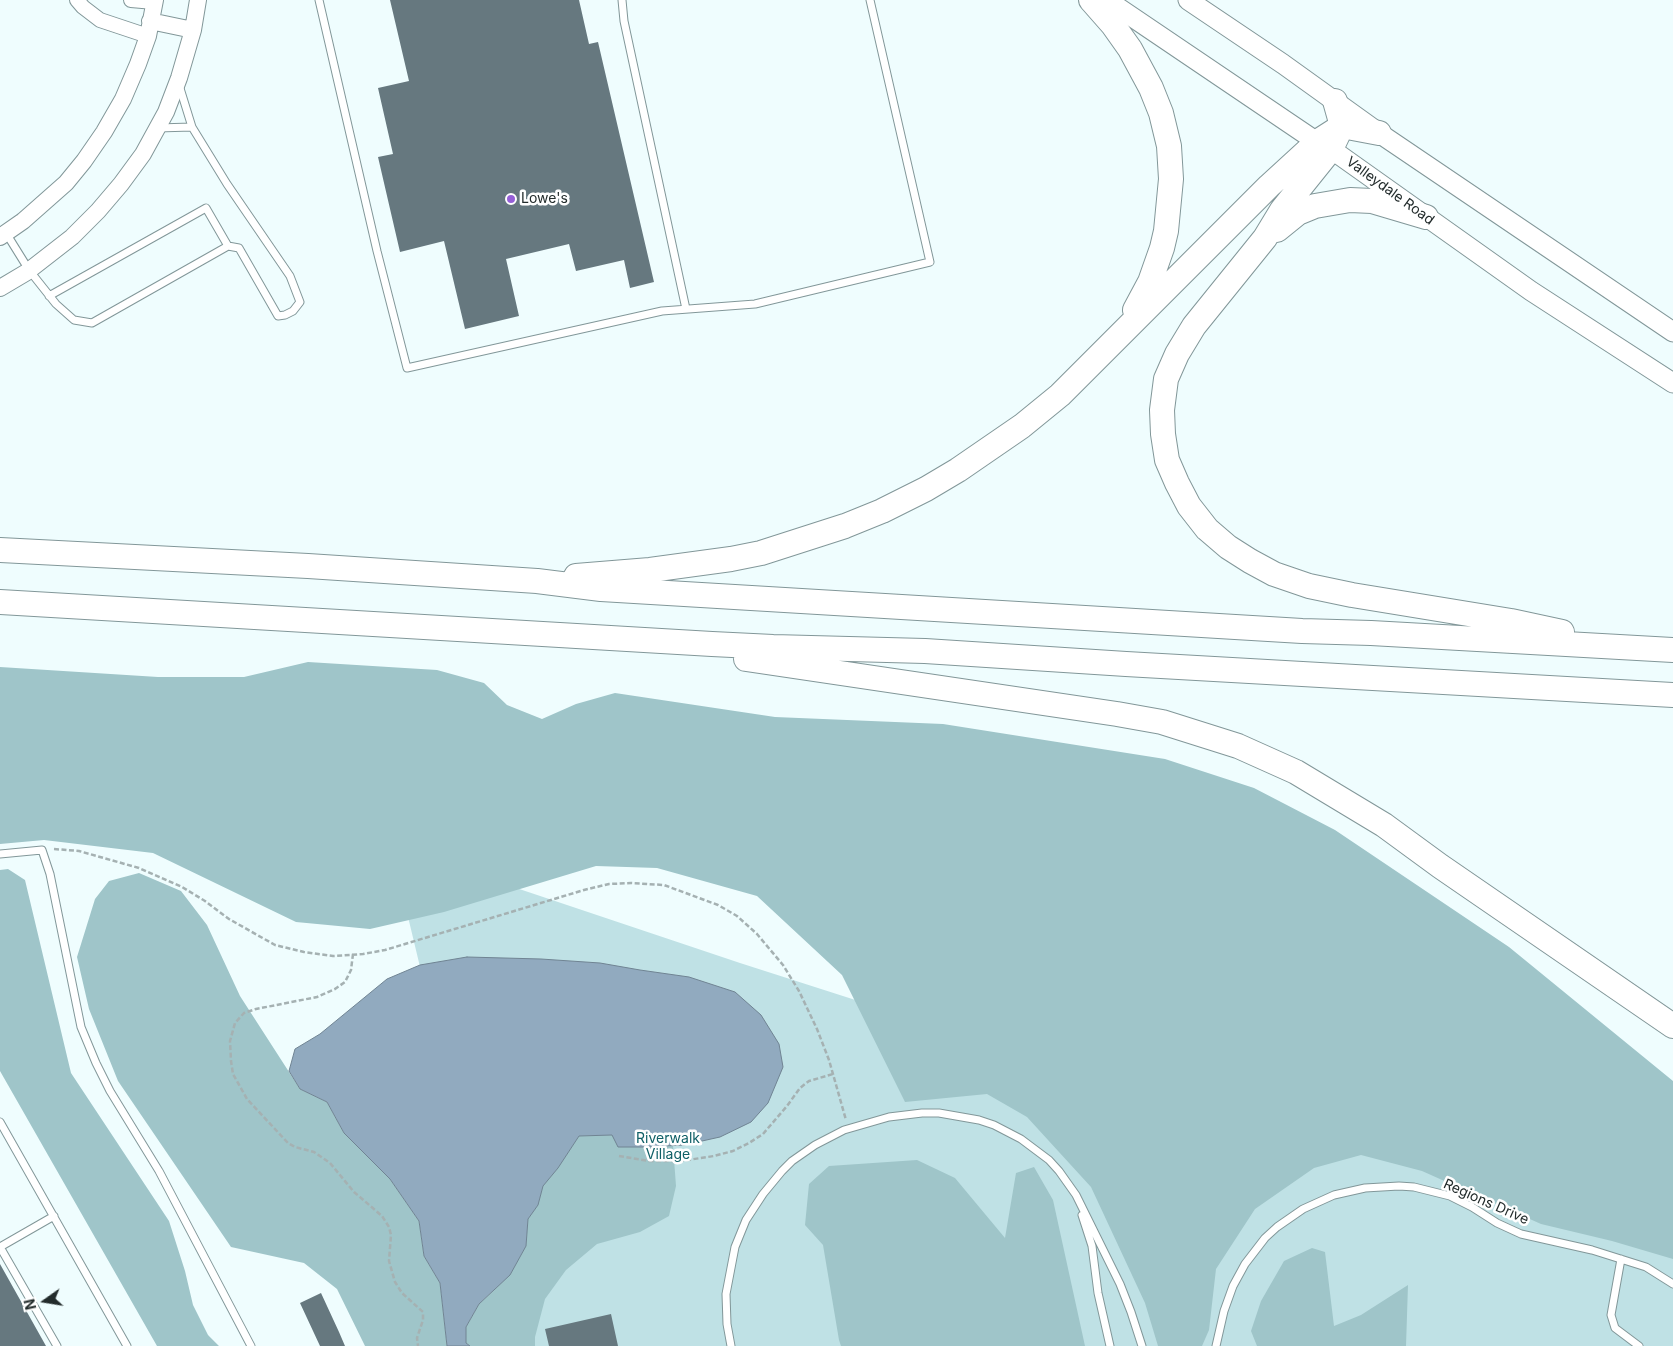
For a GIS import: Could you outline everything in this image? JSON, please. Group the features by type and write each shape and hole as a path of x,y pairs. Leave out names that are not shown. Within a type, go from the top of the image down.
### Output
{"highway":[{"path":"1091,0 1130,49 1151,88 1169,146 1171,179 1166,231 1150,282 1128,326"},
{"path":"1336,101 1342,126"},
{"path":"537,581 731,560 806,540 846,526 926,489 958,470 1022,426 1060,395 1270,186 1324,145 1342,126"},
{"path":"1342,126 1379,133"},
{"path":"1324,145 1265,238 1194,326 1177,354 1166,379 1162,410 1167,460 1189,506 1207,529 1228,547 1274,574 1309,586 1352,595 1511,621 1563,632 1604,646"},
{"path":"1265,238 1298,213 1315,206 1350,200 1372,201 1426,218"},
{"path":"0,550 308,566 537,581 601,589 1302,631 1371,633 1673,650"},
{"path":"0,602 773,647 924,651 1673,695"},
{"path":"649,640 748,660 1162,722 1238,746 1296,772 1384,825 1440,866 1673,1026"}],"main road":[{"name":"Valleydale Road","path":"1107,0 1324,145 1531,291 1673,383"},
{"path":"1188,0 1336,101 1379,133 1673,332"}],"street":[{"path":"77,0 100,20 149,29 193,30"},
{"path":"3,235 44,203 66,182 84,161 104,132 123,99 138,64 149,29 154,1 131,0"},
{"path":"0,288 29,270 72,237 98,211 143,154 166,112 178,81 193,30 198,0"}],"lane":[{"path":"319,0 377,251 407,368 662,311 755,304 930,262 870,0"},
{"path":"622,0 624,21 686,310"},
{"path":"3,235 49,296 74,320 92,323 228,246 239,248 278,316 285,315 293,310 300,302 290,276 227,184 192,126 178,81"},
{"path":"157,128 192,126"},
{"path":"49,296 206,208 228,246"},
{"path":"0,854 42,850 50,874 81,1027 96,1063 110,1091 159,1171 251,1346"},
{"path":"731,1346 727,1324 726,1294 735,1247 746,1220 763,1194 792,1161 815,1145 849,1128 889,1117 922,1113 953,1114 979,1120 1021,1139 1059,1171 1076,1195 1120,1284 1142,1346"},
{"path":"0,1122 127,1346"},
{"name":"Regions Drive","path":"1216,1346 1224,1312 1233,1286 1255,1250 1277,1227 1303,1209 1327,1197 1355,1189 1399,1186 1414,1187 1450,1196 1497,1223 1521,1234 1592,1250 1646,1267 1673,1284"},
{"path":"1076,1195 1092,1246 1098,1293 1110,1346"},
{"path":"54,1216 0,1247 57,1346"},
{"path":"1621,1259 1611,1315 1615,1328 1639,1346"}],"path":[{"path":"42,850 79,851 139,868 182,887 230,919 275,945 333,956 385,950 609,884 664,885 718,905 737,916 757,934 784,965 799,991 820,1036 849,1128"},
{"path":"353,954 351,970 345,982 335,990 244,1013 235,1022 230,1041 233,1074 246,1099 288,1143 314,1152 330,1163 354,1192 382,1216 392,1235 389,1261 395,1282 402,1293 423,1312 423,1320 417,1338 418,1346"},
{"path":"619,1156 649,1161 681,1161 733,1151 763,1134 800,1088 809,1081 833,1074"}],"green space":[{"path":"308,662 437,670 484,683 507,705 542,719 576,704 615,693 775,717 943,724 1165,759 1254,788 1335,830 1509,947 1673,1081 1673,1259 1612,1241 1541,1224 1422,1171 1361,1155 1314,1168 1255,1209 1216,1269 1209,1330 1202,1346 1158,1346 1145,1303 1091,1187 1027,1117 987,1094 905,1102 842,975 757,896 657,868 596,866 444,912 370,929 296,922 153,853 44,840 0,844 0,667 158,677 244,677"},
{"name":"Riverwalk Village","path":"391,846 740,963 1242,1124 1673,1210 1673,1346 511,1346"},
{"path":"8,869 25,880 71,1073 169,1221 185,1271 193,1305 208,1335 219,1346 157,1346 0,1071 0,870"},
{"path":"139,873 181,891 207,925 240,996 300,1089 327,1102 344,1133 390,1179 419,1221 424,1256 440,1283 447,1346 365,1346 337,1289 304,1263 231,1247 118,1081 89,1009 77,957 95,899 109,881"},
{"path":"613,1135 645,1147 673,1146 676,1186 669,1216 640,1232 597,1244 566,1270 545,1299 535,1337 535,1346 470,1346 466,1343 466,1327 479,1304 510,1275 526,1246 528,1219 538,1205 543,1186 558,1168 579,1136"},
{"path":"917,1160 955,1178 1005,1238 1016,1173 1034,1167 1053,1200 1085,1346 841,1346 823,1245 805,1225 809,1184 829,1166"},
{"path":"1312,1248 1325,1252 1334,1326 1361,1315 1408,1285 1406,1346 1257,1346 1251,1331 1261,1301 1284,1261"}],"shaded area":[{"path":"467,957 600,963 689,977 735,992 761,1015 779,1044 783,1067 768,1103 751,1122 720,1137 684,1145 618,1147 612,1135 579,1136 558,1168 543,1186 538,1205 528,1219 526,1246 510,1275 479,1304 466,1327 466,1343 470,1346 447,1346 440,1283 424,1256 419,1221 390,1179 344,1133 327,1102 300,1089 289,1071 295,1049 320,1034 387,979 420,965"}],"building":[{"name":"Lowe's","path":"390,0 579,0 589,44 598,42 654,282 630,288 624,260 576,271 569,244 506,259 519,316 465,329 444,241 400,252 378,157 393,154 378,88 409,81"},
{"path":"0,1264 46,1346 0,1346"},
{"path":"321,1293 345,1346 320,1346 300,1303"},
{"path":"611,1314 618,1346 549,1346 545,1329"}],"place":[{"name":"Lowe's","path":"511,199"}]}
